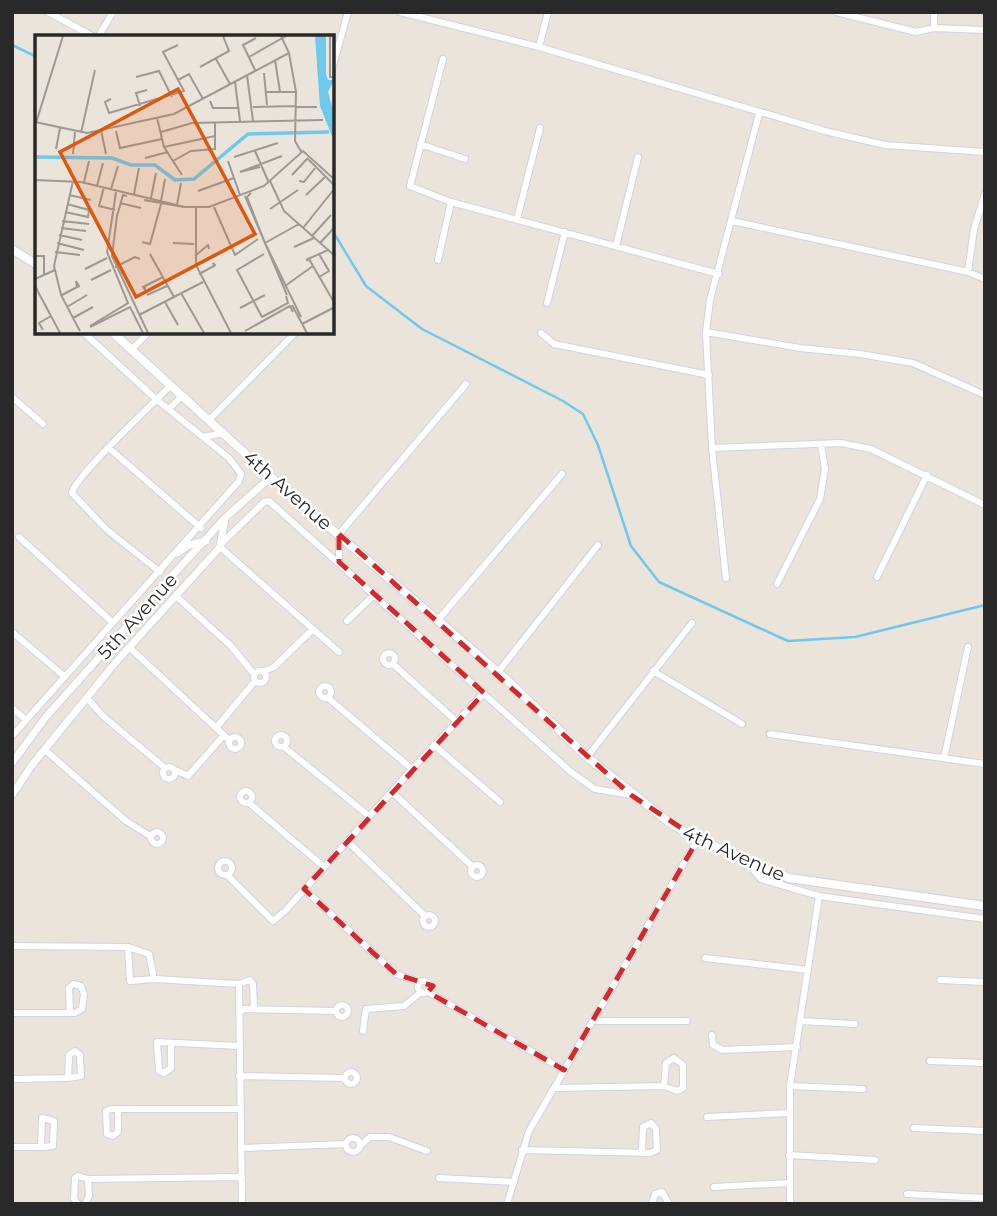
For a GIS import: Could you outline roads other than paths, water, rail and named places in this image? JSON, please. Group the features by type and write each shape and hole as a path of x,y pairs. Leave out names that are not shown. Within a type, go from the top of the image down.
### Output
{"main road":[{"path":"12,249 35,264"},
{"name":"4th Avenue","path":"114,334 271,477 498,671 587,757 631,795 698,839 789,878 985,906"}],"street":[{"path":"48,12 92,35"},
{"path":"97,35 113,12"},
{"path":"334,62 348,12"},
{"path":"400,12 539,47 759,114 885,145 985,152"},
{"path":"539,47 548,12"},
{"path":"836,12 916,32 934,28 985,30"},
{"path":"934,12 934,28"},
{"path":"443,59 410,186 451,202 719,274"},
{"path":"726,578 712,448 706,331 710,300 759,114"},
{"path":"517,219 540,128"},
{"path":"420,144 465,159"},
{"path":"616,246 638,157"},
{"path":"968,272 974,229 985,194"},
{"path":"438,260 451,202"},
{"path":"732,221 968,272 985,279"},
{"path":"547,303 565,232"},
{"path":"706,331 800,348 913,363 985,395"},
{"path":"541,333 554,344 709,375"},
{"path":"12,736 201,528 239,481 241,474 229,458 157,400 85,334"},
{"path":"131,350 147,334"},
{"path":"209,420 294,334"},
{"path":"339,562 339,534 466,384"},
{"path":"160,572 116,538 72,493 73,487 170,386"},
{"path":"12,397 43,424"},
{"path":"169,410 182,397"},
{"path":"203,437 224,433"},
{"path":"712,448 841,443 871,449 985,505"},
{"path":"777,584 820,499 825,468 821,445"},
{"path":"110,449 201,528"},
{"path":"438,620 562,474"},
{"path":"877,576 927,475"},
{"name":"5th Avenue","path":"12,762 45,718 225,518 271,477"},
{"path":"12,795 129,647 221,545 264,502 269,501 584,782 601,791 631,795"},
{"path":"221,545 225,518"},
{"path":"19,537 113,622"},
{"path":"177,553 188,545 206,541"},
{"path":"221,545 339,652"},
{"path":"498,671 598,545"},
{"path":"347,621 375,594"},
{"path":"176,596 231,646 255,678 265,681 264,671"},
{"path":"587,757 692,623"},
{"path":"216,728 255,678 274,667 313,629"},
{"path":"12,632 64,676"},
{"path":"87,698 104,717 165,768 188,776 227,738 129,647"},
{"path":"944,758 968,648"},
{"path":"393,664 456,721"},
{"path":"653,671 742,724"},
{"path":"226,876 273,921 484,693"},
{"path":"328,698 412,769"},
{"path":"12,708 25,719"},
{"path":"770,734 985,764"},
{"path":"434,745 500,803"},
{"path":"284,747 369,816"},
{"path":"45,750 126,821 150,836"},
{"path":"392,792 473,866"},
{"path":"249,803 324,867"},
{"path":"507,1204 522,1150 564,1070 698,839"},
{"path":"346,841 425,916"},
{"path":"744,859 761,879 819,896 985,919"},
{"path":"304,889 396,974 430,984 425,992 404,1006 366,1009 363,1031"},
{"path":"790,1204 790,1086 819,896"},
{"path":"12,946 128,947 149,954 154,979"},
{"path":"128,947 130,981 154,979 239,984 250,980 253,984 254,1009"},
{"path":"705,958 808,970"},
{"path":"940,980 985,982"},
{"path":"420,982 425,992 564,1070"},
{"path":"239,984 242,1204"},
{"path":"239,1013 254,1009 336,1011"},
{"path":"12,1013 70,1013"},
{"path":"593,1021 687,1021"},
{"path":"800,1021 855,1024"},
{"path":"712,1035 713,1045 723,1050 797,1048"},
{"path":"172,1044 171,1068 159,1071 157,1042 240,1046"},
{"path":"555,1088 664,1086 677,1091 683,1088 682,1065 674,1058 666,1063 664,1086"},
{"path":"930,1061 985,1063"},
{"path":"239,1076 344,1078"},
{"path":"12,1079 68,1078"},
{"path":"790,1086 863,1089"},
{"path":"118,1111 240,1109"},
{"path":"707,1117 789,1113"},
{"path":"12,1147 41,1147 55,1144 51,1118 42,1118 41,1147"},
{"path":"522,1150 650,1153 657,1150 656,1129 651,1123 643,1127 642,1151"},
{"path":"914,1128 985,1131"},
{"path":"242,1148 346,1144 352,1138 362,1144 370,1136 389,1137 427,1151"},
{"path":"789,1154 875,1160"},
{"path":"78,1204 74,1199 75,1178 83,1176 88,1179 242,1177"},
{"path":"439,1178 514,1182"},
{"path":"85,1204 89,1196 88,1179"},
{"path":"714,1186 789,1183"},
{"path":"652,1204 655,1194 662,1192 669,1204"},
{"path":"907,1194 985,1198"}],"waterway":[{"path":"12,45 35,56"},
{"path":"334,233 366,286 422,329 563,401 583,414 598,445 631,546 659,582 788,641 855,637 985,605"}]}
